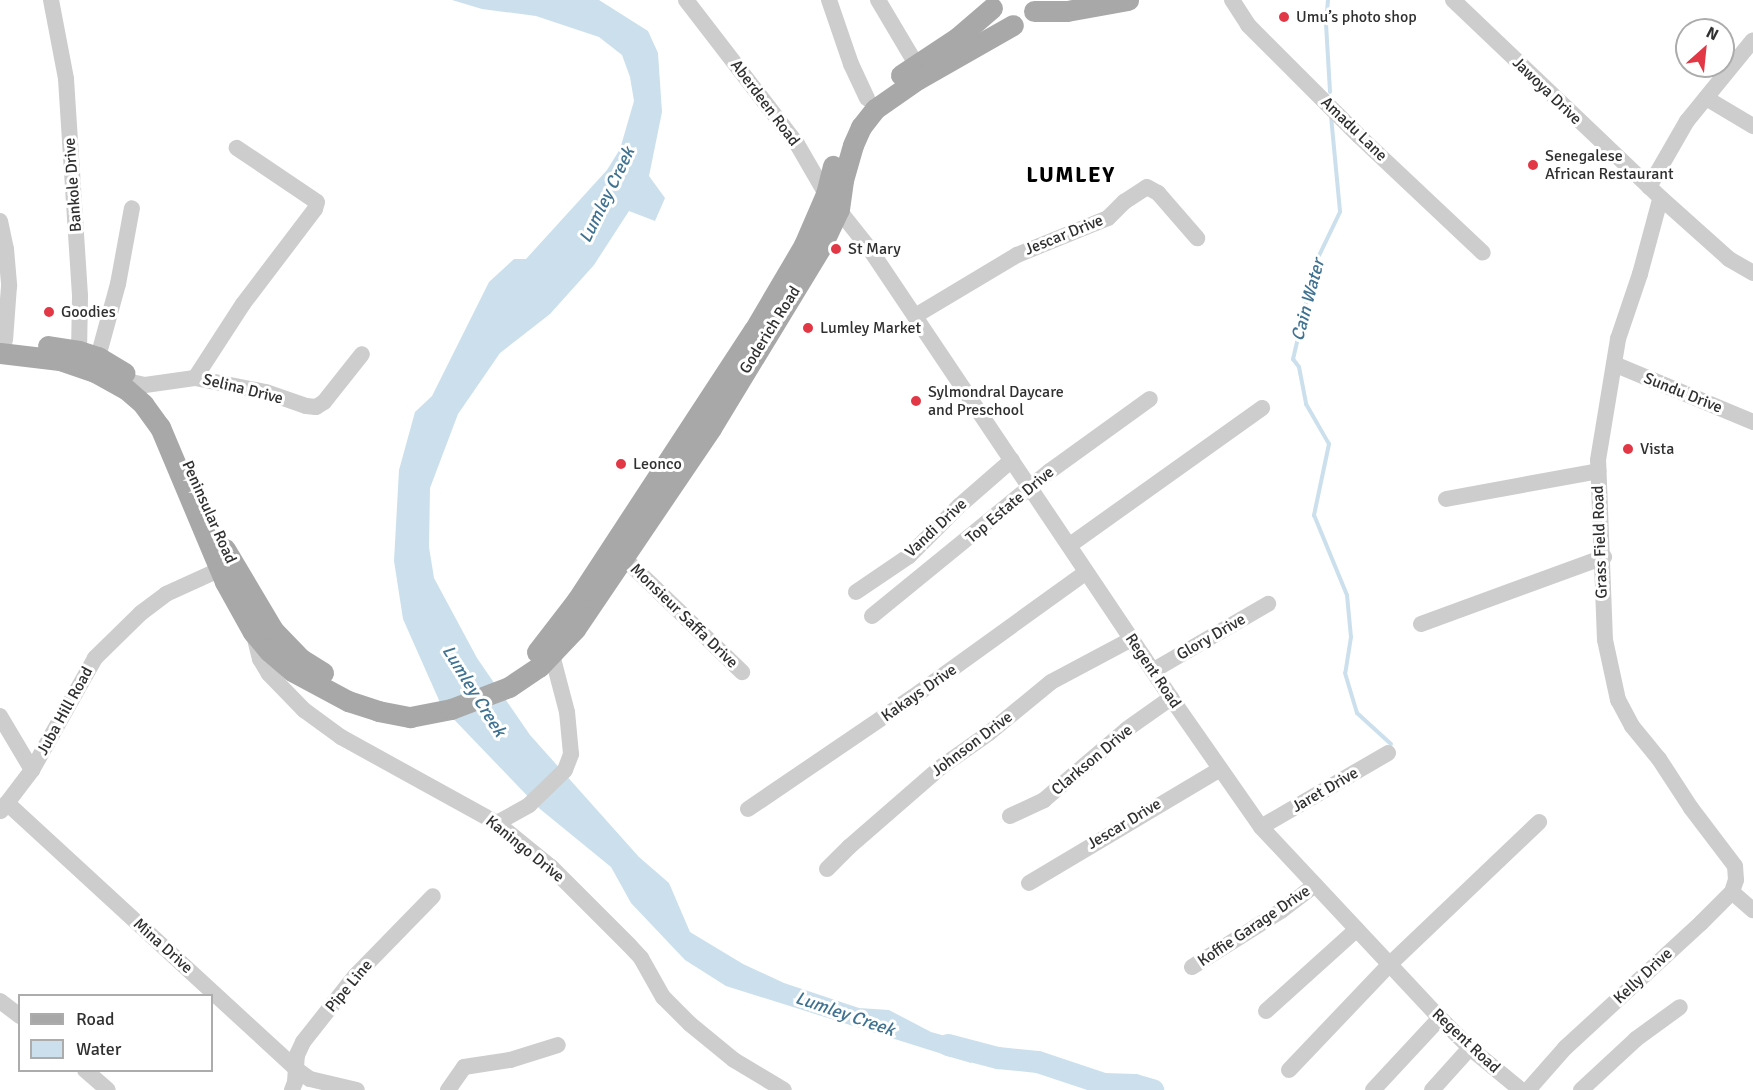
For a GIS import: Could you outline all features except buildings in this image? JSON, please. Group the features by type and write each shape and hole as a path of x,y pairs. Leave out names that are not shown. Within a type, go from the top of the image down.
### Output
{"main road":[{"path":"1035,6 1067,11 1128,0"},
{"name":"Goderich Road","path":"541,660 575,629 625,559 772,329 821,247 832,201 838,144 849,120 867,98 957,38 991,4"},
{"path":"991,4 998,16 1013,24"},
{"name":"Goderich Road","path":"541,660 577,600 743,347 832,201 843,180 861,127 875,109 918,79 1013,24 1029,18 1035,6"},
{"name":"Peninsular Road","path":"2,345 89,354 122,370 149,395 169,422 226,567"},
{"name":"Peninsular Road","path":"2,345 60,360 115,382 143,404 160,428 226,567 260,627 269,651 292,671 321,687 378,711 411,711 482,699 509,687 541,660"}],"street":[{"name":"Bankole Drive","path":"51,0 66,79 80,296 89,354"},
{"name":"Aberdeen Road","path":"686,0 797,144 832,201"},
{"path":"829,0 851,64 867,98"},
{"path":"878,0 916,64"},
{"name":"Amadu Lane","path":"1232,0 1248,25 1359,136 1483,253"},
{"name":"Jawoya Drive","path":"1453,0 1649,187 1729,259 1753,273"},
{"path":"1649,187 1687,121 1706,98 1748,58 1753,40"},
{"path":"1706,98 1753,126"},
{"path":"195,378 243,304 315,208 317,202 237,148"},
{"name":"Jescar Drive","path":"915,316 1017,255 1089,228 1108,218 1124,202 1147,187 1158,193 1197,238"},
{"name":"Grass Field Road","path":"1660,200 1641,274 1618,339 1605,407 1598,471 1604,557 1605,640 1618,700 1632,726 1659,759 1691,808 1735,866 1736,880 1732,892"},
{"name":"Regent Road","path":"832,201 915,316 1171,698 1262,827 1440,1018 1470,1048 1521,1090"},
{"path":"60,360 89,354 118,284 132,208"},
{"path":"0,220 6,249 9,286 2,345"},
{"name":"Selina Drive","path":"136,383 145,385 195,378 266,392 306,406 316,406 324,402 362,354"},
{"name":"Sundu Drive","path":"1614,364 1753,423"},
{"name":"Top Estate Drive","path":"872,616 1030,487 1150,399"},
{"path":"1070,545 1262,408"},
{"name":"Vandi Drive","path":"856,592 909,556 959,506 1012,460"},
{"path":"1446,498 1598,471"},
{"path":"1421,624 1604,557"},
{"name":"Monsieur Saffa Drive","path":"625,559 742,672"},
{"name":"Juba Hill Road","path":"4,807 32,770 95,658 141,613 166,594 226,567"},
{"name":"Kakays Drive","path":"748,809 930,685 1086,572"},
{"name":"Glory Drive","path":"1154,670 1268,604"},
{"name":"Kaningo Drive","path":"260,627 260,659 269,674 304,710 341,737 497,822 551,867 629,945 641,958 663,997 690,1024 734,1060 784,1090"},
{"name":"Johnson Drive","path":"827,869 941,767 989,733 1051,682 1132,639"},
{"path":"497,822 529,805 565,770 571,754 572,740 567,712 541,660"},
{"name":"Clarkson Drive","path":"1010,816 1044,800 1127,729 1171,698"},
{"path":"0,716 32,770"},
{"name":"Jaret Drive","path":"1262,827 1388,753"},
{"name":"Jescar Drive","path":"1029,883 1220,769"},
{"name":"Mina Drive","path":"4,807 212,994"},
{"path":"1289,1070 1390,964 1539,822"},
{"name":"Koffie Garage Drive","path":"1192,967 1281,911 1315,885"},
{"path":"1732,892 1753,910"},
{"name":"Kelly Drive","path":"1528,1090 1565,1048 1732,892"},
{"name":"Pipe Line","path":"292,1090 297,1055 303,1042 343,992 433,896"},
{"path":"1266,1011 1357,929"},
{"name":"Mina Drive","path":"213,995 310,1079 357,1090"},
{"path":"0,1001 18,1014"},
{"path":"1581,1090 1636,1039 1680,1006"},
{"path":"1373,1090 1440,1018"},
{"path":"448,1090 464,1067 510,1060 558,1046"},
{"path":"1432,1090 1470,1048"},
{"path":"86,1072 108,1090"}],"water":[{"path":"452,0 599,0 648,31 658,53 662,112 649,176 665,198 655,221 629,211 594,265 550,314 500,353 458,414 430,488 429,547 434,578 477,658 530,735 639,857 669,883 690,932 743,964 784,983 859,1008 889,1010 931,1032 978,1045 971,1063 726,986 685,960 631,903 611,867 540,809 442,707 403,619 394,561 399,470 415,412 432,396 489,282 514,259 526,259 607,170 620,149 634,101 630,77 622,55 599,37 536,16 482,9"}],"waterway":[{"name":"Cain Water","path":"1328,0 1326,24 1330,92"},
{"name":"Cain Water","path":"1331,116 1340,212 1315,264 1293,359 1299,367 1306,404 1329,444 1314,515 1347,595 1351,637 1345,673 1357,713 1391,744"},
{"name":"Lumley Creek","path":"948,1045 998,1058 1038,1062 1104,1084 1135,1085 1153,1090"}],"place":[{"name":"Umu’s photo shop","path":"1284,17"},
{"name":"Senegalese African Restaurant","path":"1533,165"},
{"name":"St Mary","path":"836,249"},
{"name":"Goodies","path":"49,312"},
{"name":"Lumley Market","path":"808,328"},
{"name":"Sylmondral Daycare and Preschool","path":"916,401"},
{"name":"Vista","path":"1628,449"},
{"name":"Leonco","path":"621,464"}],"district":[{"name":"LUMLEY","path":"1071,175"}]}
